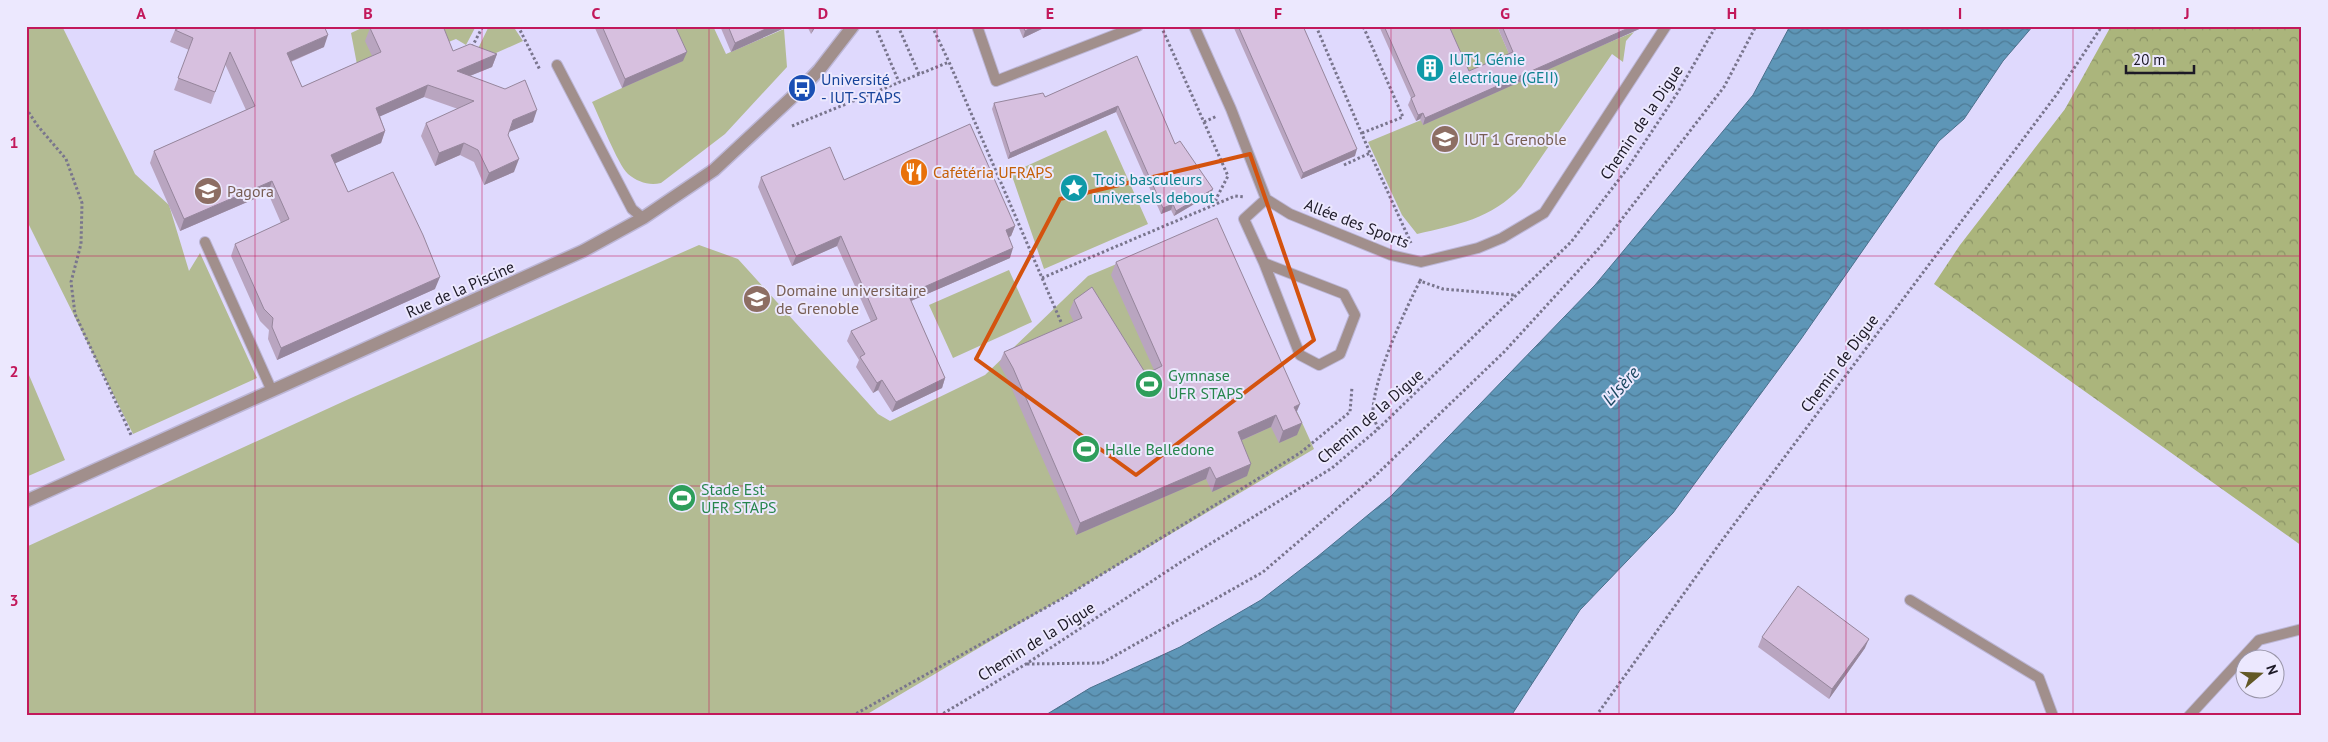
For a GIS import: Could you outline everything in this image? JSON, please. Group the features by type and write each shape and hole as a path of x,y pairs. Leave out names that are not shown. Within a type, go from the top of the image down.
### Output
{"street":[{"name":"Rue de la Piscine","path":"26,501 583,251 643,218 714,170 768,122 819,70 853,26"}],"lane":[{"path":"977,26 996,81 1138,26"},
{"path":"1194,26 1231,110 1266,198 1244,219 1264,263 1300,355 1319,365 1340,354 1355,316 1344,294 1264,263"},
{"name":"Allée des Sports","path":"1266,198 1290,214 1391,255 1424,261 1478,248 1502,238 1544,213 1666,26"},
{"path":"557,65 632,208 643,218"},
{"path":"206,242 272,391"},
{"path":"1910,600 2039,678 2053,716"},
{"path":"2189,716 2259,640 2302,629"}],"path":[{"path":"470,50 483,26"},
{"path":"518,26 531,50"},
{"path":"874,26 899,82"},
{"path":"898,26 919,74"},
{"path":"932,26 1061,322"},
{"path":"1161,26 1228,176 1216,199 1216,204"},
{"path":"1316,26 1370,153 1424,261 1420,281 1403,313 1376,390 1373,415 1378,430"},
{"path":"1362,133 1403,117 1363,26"},
{"name":"Chemin de la Digue","path":"939,716 1026,664 1181,562 1332,468 1378,430 1571,242 1627,169 1678,92 1716,26"},
{"path":"1026,664 1102,663 1263,572 1368,482 1504,352 1601,246 1724,87 1756,26"},
{"name":"Chemin de Digue","path":"1596,716 1729,532 2057,94 2102,26"},
{"path":"792,126 949,62"},
{"path":"26,108 37,125 66,159 82,203 81,244 71,282 75,314 138,451"},
{"path":"794,120 804,121"},
{"path":"1344,165 1370,153"},
{"path":"1042,278 1235,196 1266,198"},
{"path":"1420,281 1443,289 1516,295"},
{"path":"852,716 1063,598 1300,453 1350,412 1352,388"}],"highlighted area":[{"path":"1250,154 1314,340 1136,475 976,359 1060,199"}],"green space":[{"path":"26,26 62,26 135,174 169,205 189,271 200,253 257,378 133,434 26,219"},
{"path":"366,26 398,26 393,101 359,75 351,33"},
{"path":"433,26 476,26 466,45 456,39 441,45"},
{"path":"489,26 513,26 523,41 478,61 473,59"},
{"path":"668,26 713,26 726,54 784,29 787,67 725,134 661,183 648,184 628,174 614,151 592,102 622,88"},
{"path":"1444,26 1497,26 1511,58 1466,78"},
{"path":"2111,26 2302,26 2302,546 1934,284 1960,245 2065,109"},
{"path":"1634,32 1626,41 1623,62 1612,54 1521,187 1510,198 1486,214 1459,224 1417,234 1402,215 1368,142"},
{"path":"1106,130 1148,224 1044,269 1011,173"},
{"name":"Stade Est UFR STAPS","path":"1212,224 1314,449 864,716 26,716 26,547 351,398 699,245 738,259 878,414 890,421 985,375 1088,276"},
{"path":"1009,270 1032,322 953,358 929,305"},
{"path":"26,368 65,460 26,477"}],"water":[{"name":"L'Isère","path":"1790,26 2033,26 2003,61 1964,119 1939,141 1801,339 1673,513 1580,610 1511,716 1044,716 1090,688 1180,647 1261,600 1391,496 1595,285 1753,95"}],"building":[{"name":"Pagora","path":"183,26 324,26 328,35 287,53 302,87 381,52 370,28 375,26 443,26 453,51 470,44 497,54 457,71 505,89 525,80 537,110 513,120 508,135 519,159 489,173 478,150 464,143 439,153 426,123 474,101 428,85 376,108 385,131 331,155 348,192 393,172 423,235 440,277 281,348 272,327 273,318 264,309 235,244 289,219 272,181 184,219 154,151 255,106 230,52 215,92 178,78 193,38 175,30"},
{"path":"602,26 675,26 687,52 625,79"},
{"path":"728,26 772,26 735,43"},
{"path":"1023,26 1035,26 1025,31"},
{"path":"1238,26 1303,26 1357,149 1303,173"},
{"name":"IUT1 Génie électrique (GEII)","path":"1384,26 1449,26 1469,71 1513,52 1502,26 1633,26 1425,118 1423,113 1418,115 1411,98 1415,96"},
{"path":"1137,56 1175,144 1180,141 1213,189 1176,211 1173,204 1163,208 1118,106 1010,153 994,103 1043,93 1045,97"},
{"path":"970,124 1015,226 1006,230 1013,248 908,294 945,378 896,402 882,380 877,383 860,357 865,354 851,331 877,319 841,236 796,256 761,177 830,147 844,180"},
{"name":"Gymnase UFR STAPS","path":"1217,218 1300,404 1294,407 1302,423 1283,431 1276,415 1238,432 1251,464 1216,479 1210,467 1080,523 1013,368 1004,352 1082,318 1074,300 1092,287 1146,374 1162,366 1116,262"},
{"path":"1798,586 1869,639 1832,689 1762,637"}],"place":[{"name":"IUT1 Génie électrique (GEII)","path":"1430,68"},
{"name":"Université - IUT-STAPS","path":"802,88"},
{"name":"IUT 1 Grenoble","path":"1445,139"},
{"name":"Cafétéria UFRAPS","path":"914,172"},
{"name":"Trois basculeurs universels debout","path":"1074,188"},
{"name":"Pagora","path":"208,191"},
{"name":"Domaine universitaire de Grenoble","path":"757,299"},
{"name":"Gymnase UFR STAPS","path":"1149,384"},
{"name":"Halle Belledone","path":"1086,449"},
{"name":"Stade Est UFR STAPS","path":"682,498"}]}
